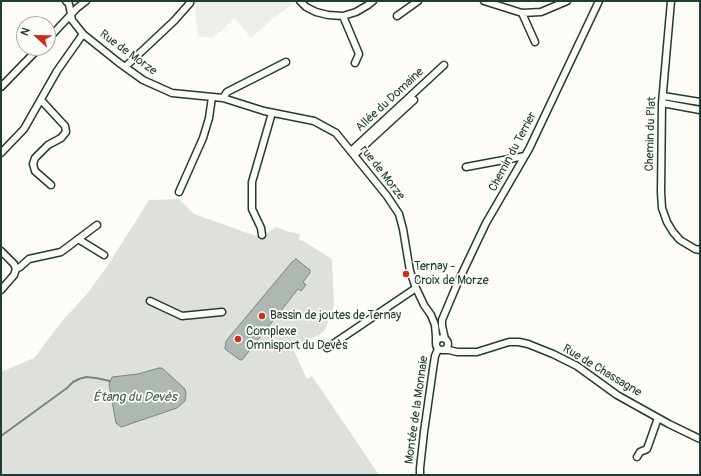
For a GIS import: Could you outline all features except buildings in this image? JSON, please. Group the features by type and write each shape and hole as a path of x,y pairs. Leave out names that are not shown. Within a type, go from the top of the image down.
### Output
{"street":[{"name":"Rue de Morze","path":"66,1 69,4 72,20 84,34 143,80 172,93 223,98 262,111 291,117"},
{"path":"56,30 77,8 86,1"},
{"path":"125,67 174,21 190,3 189,1"},
{"path":"300,1 306,7 316,12 328,15 343,16 356,12 373,1"},
{"path":"397,16 418,1"},
{"path":"484,1 522,13 541,12 567,1"},
{"path":"508,1 508,9"},
{"name":"Chemin du Terrier","path":"442,330 442,320 486,223 525,156 600,1"},
{"name":"Chemin du Plat","path":"671,1 662,103 662,208 672,232 680,240 695,249 700,250"},
{"path":"522,13 535,42"},
{"path":"343,16 359,54 355,63"},
{"path":"1,153 24,129 57,71 84,34"},
{"path":"1,87 31,56"},
{"path":"223,98 227,92 286,62"},
{"name":"Allée du Domaine","path":"353,153 444,65"},
{"path":"663,96 700,102"},
{"path":"179,192 203,138 209,118 212,97"},
{"path":"41,100 65,126 66,132 61,138 48,145 35,158 33,164 35,171 51,185"},
{"path":"353,153 414,100"},
{"path":"662,103 700,110"},
{"path":"262,235 261,228 252,209 252,182 272,113"},
{"name":"rue de Morze","path":"291,117 314,121 336,133 388,196 399,214 404,229 410,271 416,288 424,305 442,330 446,341"},
{"path":"466,167 525,156"},
{"path":"1,290 14,274 16,269 29,259 61,252 97,225"},
{"path":"78,239 104,256"},
{"path":"1,251 14,264 16,269"},
{"path":"327,348 416,288"},
{"path":"150,301 182,316 222,312"},
{"path":"445,313 435,322 436,347 441,350 457,352 465,351"},
{"path":"436,343 439,338 456,348 465,351"},
{"path":"441,350 447,348 446,341"},
{"name":"Rue de Chassagne","path":"465,351 477,352 509,342 528,344 577,366 618,395 658,418 700,439"},
{"name":"Montée de la Monnaie","path":"420,475 424,432 435,356 441,350"},
{"path":"637,457 640,452 647,449 658,418"}],"shaded area":[{"path":"194,1 295,2 251,38 235,18 213,38 198,36"},
{"name":"Complexe Omnisport du Devès","path":"179,199 194,214 256,236 265,235 276,227 300,234 299,240 305,242 332,259 334,306 325,330 319,335 302,342 293,349 307,379 312,376 379,475 1,475 1,372 34,358 63,320 87,294 108,265 149,200"}],"water":[{"name":"Bassin de joutes de Ternay","path":"296,259 310,270 310,273 303,282 306,285 301,291 298,289 242,360 240,360 225,349 226,341"},
{"name":"Étang du Devès","path":"162,368 185,389 185,401 177,408 121,427 116,423 109,384 112,377 138,374"}],"waterway":[{"path":"1,436 67,388 73,382 86,377 110,381"}],"place":[{"name":"Ternay - Croix de Morze","path":"406,274"},
{"name":"Bassin de joutes de Ternay","path":"262,316"},
{"name":"Complexe Omnisport du Devès","path":"238,339"}]}
